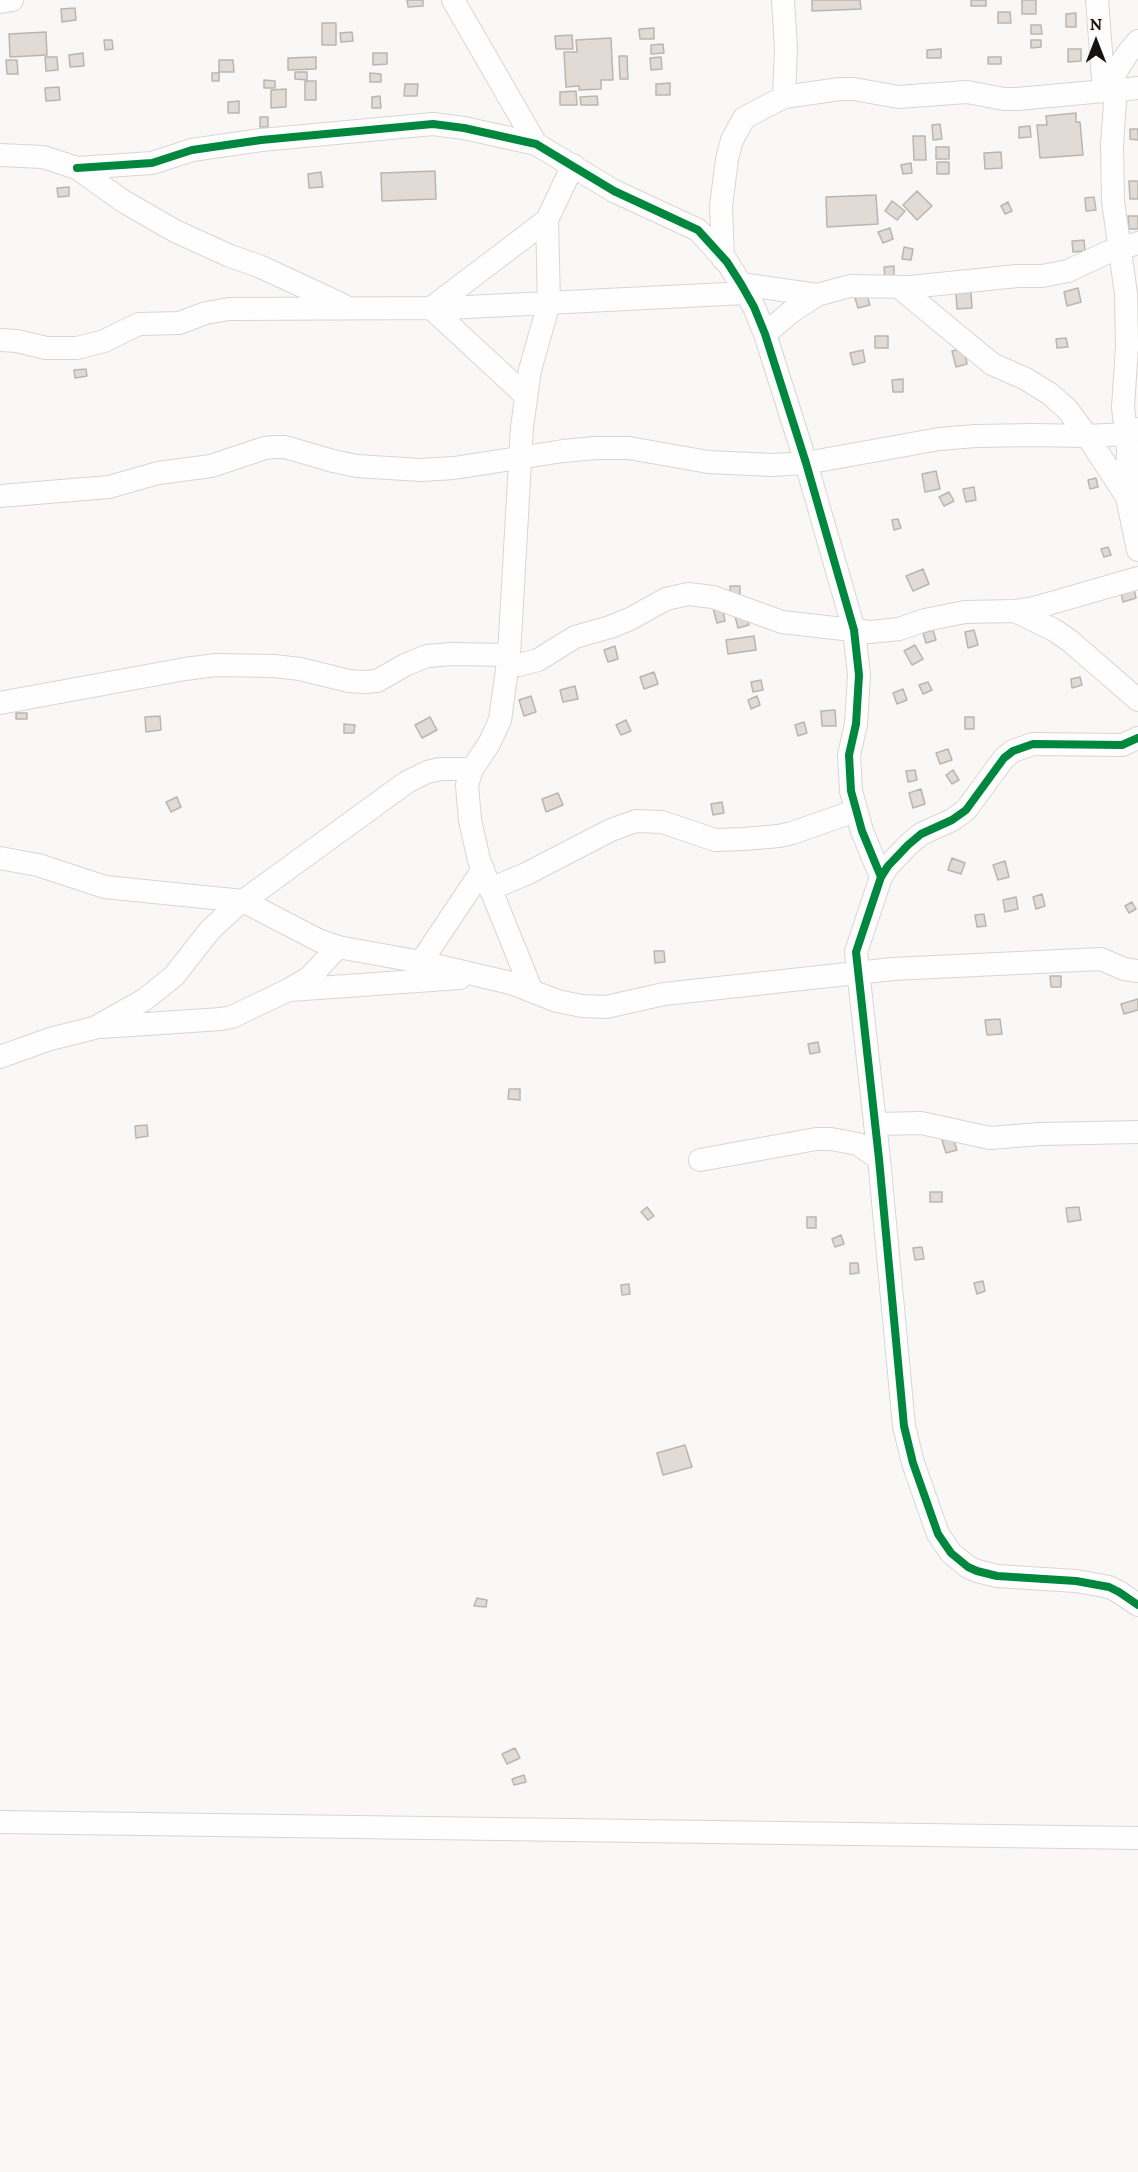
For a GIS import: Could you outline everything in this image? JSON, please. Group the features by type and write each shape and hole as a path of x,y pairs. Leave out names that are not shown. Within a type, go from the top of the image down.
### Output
{"street":[{"path":"0,2 12,0"},
{"path":"453,0 536,144"},
{"path":"783,0 786,49 784,97"},
{"path":"1097,0 1119,90"},
{"path":"1138,41 1127,54 1119,90 1111,169 1128,246 1127,346 1123,407 1132,432 1127,497 1138,550"},
{"path":"723,258 721,206 732,140 744,118 784,97 854,90 898,97 967,92 996,98 1017,99 1119,90"},
{"path":"76,168 152,163 192,150 261,140 434,124 464,128 536,144 614,191 698,230 723,258 744,289 765,334 806,463 854,630 859,675 858,699 849,755 849,773 855,811 881,877"},
{"path":"0,155 43,157 76,168 123,201 175,231 259,266 349,308"},
{"path":"531,989 474,840 467,794 472,769 489,744 500,720 508,660 522,427 533,359 549,303 547,220 573,165"},
{"path":"431,308 547,220"},
{"path":"765,334 791,312 817,295 850,286 900,288 1017,276 1054,275 1083,266 1128,246"},
{"path":"900,288 992,364 1026,379 1050,394 1067,409 1127,497"},
{"path":"0,340 17,341 46,348 77,348 104,341 139,324 179,323 215,311 431,308 549,303 744,289 817,295"},
{"path":"1126,294 1138,316"},
{"path":"431,308 526,396"},
{"path":"0,496 94,490 158,473 211,466 265,448 275,447 285,447 341,463 389,469 454,468 563,450 629,448 708,462 772,465 806,463 911,444 976,436 1087,436 1132,432"},
{"path":"0,703 185,669 216,666 282,667 364,682 377,681 427,656 452,654 508,660 519,665 538,660 575,637 630,619 666,599 688,594 713,597 782,622 870,632 899,629 926,620 965,612 1015,611 1034,608 1138,578"},
{"path":"1015,611 1054,630 1070,641 1138,700"},
{"path":"1138,738 1122,745 1033,744 1013,751 1004,758 966,810 952,820 921,834 896,857 881,877 856,952 860,972 905,1434 912,1463 943,1544 960,1562 977,1571 997,1576 1042,1578 1109,1587 1138,1605"},
{"path":"94,1028 161,988 174,976 210,930 243,901 417,776 440,769 472,769"},
{"path":"420,962 487,879 526,874 611,830 636,821 662,822 715,840 744,839 792,833 855,811"},
{"path":"0,858 38,865 82,880 125,890 166,892 243,901 320,941 338,947 420,962 484,977 531,989 569,1004 606,1007 674,993 893,969 1095,959 1106,960 1124,969 1138,971"},
{"path":"0,1057 94,1028 221,1019 250,1009 309,978 338,947"},
{"path":"288,990 484,977"},
{"path":"875,1124 921,1123 990,1138 1040,1134 1138,1132"},
{"path":"700,1160 816,1139 858,1144 879,1159"},
{"path":"0,1822 1138,1838"}],"building":[{"path":"407,0 423,0 423,6 408,7"},
{"path":"812,0 860,0 861,9 812,11"},
{"path":"971,0 986,0 986,6 971,6"},
{"path":"1022,0 1036,0 1036,14 1022,14"},
{"path":"75,8 76,20 62,22 61,9"},
{"path":"998,12 1010,12 1011,23 998,23"},
{"path":"1076,13 1076,27 1066,27 1066,14"},
{"path":"322,23 336,23 336,45 322,45"},
{"path":"1031,25 1041,25 1042,34 1031,34"},
{"path":"654,28 654,39 640,39 639,29"},
{"path":"46,32 47,55 10,57 9,34"},
{"path":"352,32 353,41 341,42 340,33"},
{"path":"572,35 573,49 556,49 555,36"},
{"path":"611,38 613,80 601,80 601,89 579,90 579,86 566,87 564,52 577,52 576,40"},
{"path":"104,40 112,40 113,49 105,50"},
{"path":"1031,40 1041,40 1041,47 1031,48"},
{"path":"663,44 664,53 651,54 651,45"},
{"path":"941,49 941,58 927,58 927,50"},
{"path":"1068,49 1081,49 1081,61 1068,62"},
{"path":"83,53 84,66 70,67 69,55"},
{"path":"373,53 387,53 387,64 373,65"},
{"path":"619,56 627,56 628,79 620,79"},
{"path":"45,57 57,57 58,70 46,71"},
{"path":"316,57 316,69 288,70 288,58"},
{"path":"661,57 662,69 651,70 650,58"},
{"path":"988,57 1001,57 1001,64 988,64"},
{"path":"6,60 17,60 18,74 7,74"},
{"path":"219,60 233,60 234,72 219,72"},
{"path":"295,72 307,72 307,80 295,79"},
{"path":"212,73 219,73 219,81 212,81"},
{"path":"370,73 381,74 381,82 370,82"},
{"path":"264,80 275,81 275,88 264,88"},
{"path":"305,81 316,81 316,100 305,100"},
{"path":"670,83 670,95 656,95 656,84"},
{"path":"405,84 418,84 417,96 404,96"},
{"path":"59,87 60,100 46,101 45,88"},
{"path":"286,89 286,107 271,108 271,90"},
{"path":"576,91 577,105 560,105 560,92"},
{"path":"380,96 381,108 372,108 372,97"},
{"path":"597,96 598,105 581,105 580,97"},
{"path":"239,101 239,113 228,113 228,102"},
{"path":"1076,113 1076,122 1080,122 1083,155 1040,158 1037,125 1047,125 1046,116"},
{"path":"260,117 268,117 268,127 260,127"},
{"path":"940,124 942,139 933,140 932,125"},
{"path":"1030,126 1031,137 1019,138 1019,127"},
{"path":"1130,129 1138,129 1138,140 1130,139"},
{"path":"913,136 925,136 926,160 914,160"},
{"path":"936,147 949,147 949,159 936,159"},
{"path":"1001,152 1002,168 985,169 984,153"},
{"path":"937,162 949,162 949,174 937,174"},
{"path":"911,163 912,173 903,174 901,165"},
{"path":"435,171 436,199 382,201 381,173"},
{"path":"321,172 323,187 309,188 308,174"},
{"path":"1129,181 1138,181 1138,199 1130,199"},
{"path":"69,187 69,196 58,197 57,188"},
{"path":"917,191 932,206 917,220 903,205"},
{"path":"876,195 878,224 827,227 826,197"},
{"path":"1094,197 1096,210 1086,211 1085,198"},
{"path":"892,201 905,211 897,220 885,211"},
{"path":"1008,202 1012,211 1005,214 1001,206"},
{"path":"1128,216 1138,216 1138,229 1129,229"},
{"path":"890,228 893,239 883,243 878,232"},
{"path":"1084,240 1085,251 1073,252 1072,241"},
{"path":"904,247 913,249 911,260 902,259"},
{"path":"894,266 894,278 885,279 884,267"},
{"path":"1078,288 1081,302 1067,306 1064,292"},
{"path":"866,292 870,305 858,308 854,295"},
{"path":"971,292 972,308 957,309 956,293"},
{"path":"875,336 888,336 888,348 875,348"},
{"path":"1066,338 1068,347 1057,348 1056,339"},
{"path":"964,348 967,364 956,367 952,351"},
{"path":"863,350 865,362 853,365 850,353"},
{"path":"86,369 87,376 75,378 74,370"},
{"path":"903,379 903,392 893,392 892,380"},
{"path":"936,471 940,489 925,492 922,474"},
{"path":"1096,478 1098,487 1090,489 1088,480"},
{"path":"974,487 976,500 966,502 963,489"},
{"path":"949,492 954,501 944,506 939,497"},
{"path":"898,519 901,528 894,530 892,520"},
{"path":"1108,547 1111,555 1104,557 1101,549"},
{"path":"923,569 929,584 913,591 906,576"},
{"path":"730,586 740,586 740,598 730,598"},
{"path":"1133,586 1136,598 1123,602 1120,589"},
{"path":"721,602 725,621 717,623 712,604"},
{"path":"746,613 749,625 738,628 735,616"},
{"path":"933,630 936,640 926,643 923,633"},
{"path":"974,630 978,645 968,648 965,632"},
{"path":"754,636 756,650 728,654 726,640"},
{"path":"915,645 923,659 912,665 904,651"},
{"path":"615,646 618,659 608,662 604,650"},
{"path":"654,672 658,684 644,689 640,677"},
{"path":"1080,677 1082,685 1072,688 1071,679"},
{"path":"761,680 763,690 753,692 751,682"},
{"path":"928,682 932,690 923,694 919,685"},
{"path":"575,686 578,699 563,702 560,690"},
{"path":"903,689 907,700 897,704 893,693"},
{"path":"531,696 536,712 524,716 519,700"},
{"path":"757,696 760,705 751,709 748,700"},
{"path":"835,710 836,726 822,726 821,711"},
{"path":"16,713 27,713 27,719 16,719"},
{"path":"160,716 161,730 146,732 145,717"},
{"path":"430,717 437,730 422,738 415,725"},
{"path":"965,717 974,717 974,729 965,729"},
{"path":"626,720 631,731 621,735 616,725"},
{"path":"804,722 807,733 798,736 795,725"},
{"path":"344,724 355,725 354,733 344,733"},
{"path":"948,749 952,760 940,764 936,753"},
{"path":"915,770 917,780 908,782 906,771"},
{"path":"953,770 959,780 952,784 946,775"},
{"path":"921,789 925,804 913,808 909,793"},
{"path":"558,793 563,805 546,812 542,799"},
{"path":"177,797 181,807 171,812 166,802"},
{"path":"722,802 724,813 713,815 711,804"},
{"path":"952,858 965,863 961,874 948,870"},
{"path":"1005,861 1009,877 998,880 993,865"},
{"path":"1042,894 1045,906 1036,909 1033,897"},
{"path":"1016,897 1018,909 1005,912 1003,900"},
{"path":"1132,902 1136,909 1129,913 1125,906"},
{"path":"984,914 986,926 977,927 975,915"},
{"path":"654,951 664,951 665,962 655,963"},
{"path":"1050,976 1061,976 1061,987 1051,987"},
{"path":"1138,999 1138,1010 1124,1014 1121,1004"},
{"path":"1000,1019 1002,1034 987,1035 985,1020"},
{"path":"818,1042 820,1052 810,1054 808,1044"},
{"path":"509,1089 520,1089 520,1100 508,1099"},
{"path":"147,1125 148,1136 136,1138 135,1126"},
{"path":"953,1138 957,1150 946,1153 942,1140"},
{"path":"930,1192 942,1192 942,1202 930,1202"},
{"path":"647,1207 654,1216 648,1220 641,1212"},
{"path":"1079,1207 1081,1220 1068,1222 1066,1208"},
{"path":"807,1217 816,1217 816,1228 807,1228"},
{"path":"841,1235 844,1244 835,1247 832,1239"},
{"path":"922,1247 924,1259 915,1260 913,1248"},
{"path":"850,1263 858,1263 859,1273 850,1274"},
{"path":"983,1281 985,1291 977,1294 974,1283"},
{"path":"629,1284 630,1294 622,1295 621,1285"},
{"path":"685,1445 692,1467 663,1475 657,1453"},
{"path":"477,1598 487,1600 486,1607 474,1606"},
{"path":"515,1748 520,1758 507,1764 502,1754"},
{"path":"524,1775 526,1782 514,1785 512,1779"}],"cycle path":[{"path":"77,168 152,163 192,150 261,140 433,124 464,128 536,144 614,191 698,230 727,262 754,307 765,334 806,463 854,630 859,675 856,724 849,755 851,791 862,831 881,877"},
{"path":"1138,738 1122,745 1033,744 1013,751 1004,758 966,810 952,820 921,834 888,866 881,877 856,952 879,1159 904,1426 913,1463 938,1534 951,1553 968,1567 977,1571 997,1576 1076,1581 1109,1587 1138,1605"}]}
